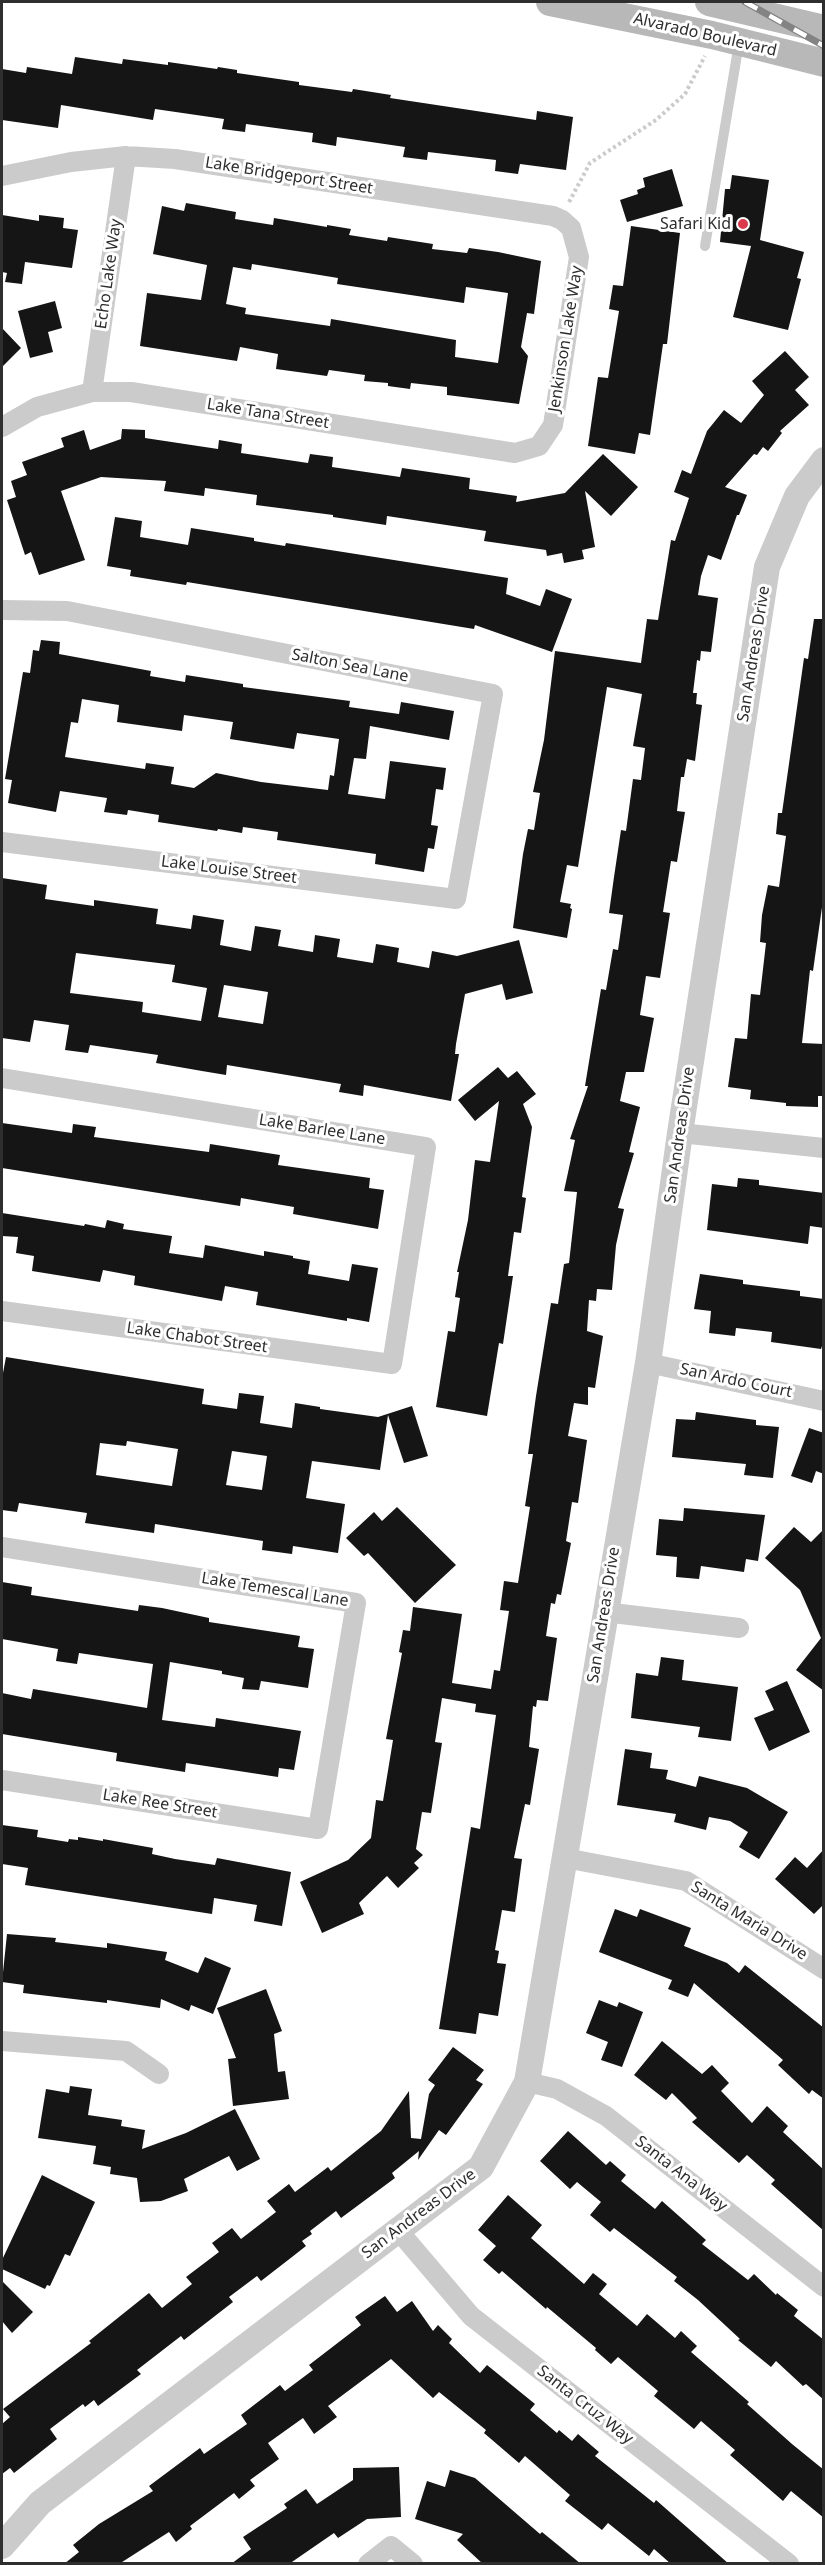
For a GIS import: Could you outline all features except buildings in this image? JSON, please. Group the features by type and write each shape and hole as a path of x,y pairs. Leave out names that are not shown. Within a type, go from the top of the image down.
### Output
{"main road":[{"name":"Alvarado Boulevard","path":"550,2 712,35 824,63"},
{"name":"Alvarado Boulevard","path":"709,2 824,29"}],"street":[{"name":"Lake Bridgeport Street","path":"2,176 71,162 126,156 175,159 553,216 567,224"},
{"name":"Echo Lake Way","path":"92,392 126,156"},
{"name":"Jenkinson Lake Way","path":"539,446 554,424 579,256 567,224"},
{"name":"Lake Tana Street","path":"2,427 37,407 92,392 131,392 515,453 539,446"},
{"name":"San Andreas Drive","path":"2,2546 40,2503 481,2167 526,2082 566,1858 604,1612 648,1363 680,1133 767,567 797,496 824,460"},
{"name":"Salton Sea Lane","path":"2,610 67,611 493,694 456,899"},
{"name":"Lake Louise Street","path":"2,842 456,899"},
{"name":"Lake Barlee Lane","path":"2,1078 426,1147 392,1364"},
{"path":"680,1133 824,1148"},
{"name":"Lake Chabot Street","path":"2,1311 392,1364"},
{"name":"San Ardo Court","path":"648,1363 824,1401"},
{"name":"Lake Temescal Lane","path":"2,1547 356,1603 318,1829"},
{"path":"604,1612 739,1628"},
{"name":"Lake Ree Street","path":"2,1780 318,1829"},
{"name":"Santa Maria Drive","path":"566,1858 686,1881 822,1964"},
{"path":"2,2047 126,2051 159,2074"},
{"name":"Santa Ana Way","path":"526,2082 556,2089 606,2116 824,2287"},
{"name":"Santa Cruz Way","path":"398,2229 471,2316 789,2564"},
{"path":"368,2564 391,2546 413,2564"}],"lane":[{"path":"705,246 739,43"}],"path":[{"path":"567,224 573,192 590,163 656,120 685,94 699,70 712,35"}],"railway":[{"path":"745,2 824,46"}],"place":[{"name":"Safari Kid","path":"743,224"}]}
